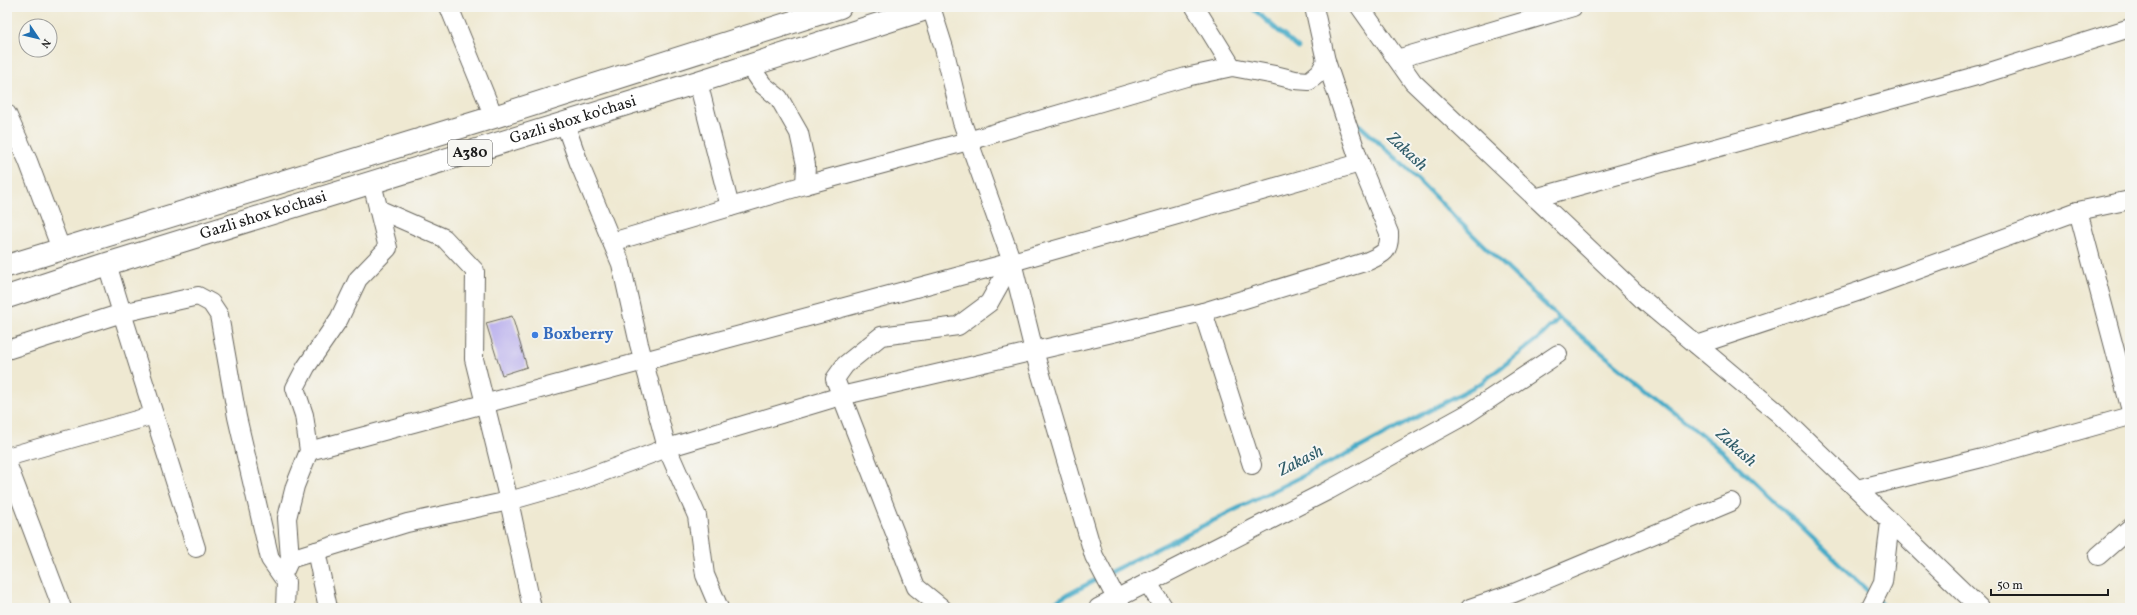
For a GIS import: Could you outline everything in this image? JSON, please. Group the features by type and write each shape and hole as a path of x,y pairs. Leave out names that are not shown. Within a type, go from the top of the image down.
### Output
{"highway":[{"name":"Gazli shox ko'chasi","path":"7,266 494,117 840,7"},
{"name":"Gazli shox ko'chasi","path":"7,297 106,264 750,66 931,7"}],"street":[{"path":"449,7 494,117"},
{"path":"931,7 944,48 968,141 1012,262 1034,351 1094,556 1114,594"},
{"path":"1195,7 1232,67"},
{"path":"290,559 407,523 509,501 579,481 667,448 841,396 1203,312 1381,255 1389,245 1389,233 1360,163 1326,61 1314,7"},
{"path":"1360,7 1413,82 1642,299 1778,413 1980,608"},
{"path":"1397,59 1573,7"},
{"path":"1535,198 1980,75 2130,28"},
{"path":"612,242 805,185 968,141 1186,77 1232,67 1294,80 1309,81 1320,72 1326,61"},
{"path":"750,66 763,85 779,98 799,133 806,165 805,185"},
{"path":"698,82 730,207"},
{"path":"7,114 28,161 61,249"},
{"path":"565,124 621,264 644,362 667,448 697,516 705,576 719,608"},
{"path":"310,451 1012,262 1360,163"},
{"path":"282,576 290,559 287,518 295,486 310,451 304,415 295,388 306,367 339,319 358,279 388,248 372,183"},
{"path":"1697,345 1860,291 2078,211 2130,200"},
{"path":"378,209 444,238 475,271 474,359 509,501 532,608"},
{"path":"2078,211 2130,406"},
{"path":"942,608 916,587 835,379 845,365 881,336 958,326 989,303 1012,262"},
{"path":"106,264 196,548"},
{"path":"7,350 122,313 198,296 211,303 219,315 237,417 270,559 286,582 284,608"},
{"path":"1203,312 1252,465"},
{"path":"1098,608 1114,594 1147,582 1329,490 1467,414 1558,354"},
{"path":"7,457 154,415"},
{"path":"1857,489 1982,458 2130,416"},
{"path":"7,463 62,608"},
{"path":"1470,608 1514,593 1731,502"},
{"path":"1870,608 1883,582 1890,522"},
{"path":"2098,556 2130,528"},
{"path":"316,551 328,608"},
{"path":"1147,582 1164,608"}],"building":[{"path":"512,316 527,367 502,375 486,323"}],"waterway":[{"name":"Zakash","path":"1251,7 1298,48"},
{"name":"Zakash","path":"1357,123 1398,160 1559,318 1724,453 1873,596"},
{"name":"Zakash","path":"1108,573 1357,449 1481,383 1539,338 1559,318"},
{"name":"Zakash","path":"1043,608 1101,577"},
{"name":"Zakash","path":"1878,601 1885,608"}],"place":[{"name":"Boxberry","path":"535,335"}]}
